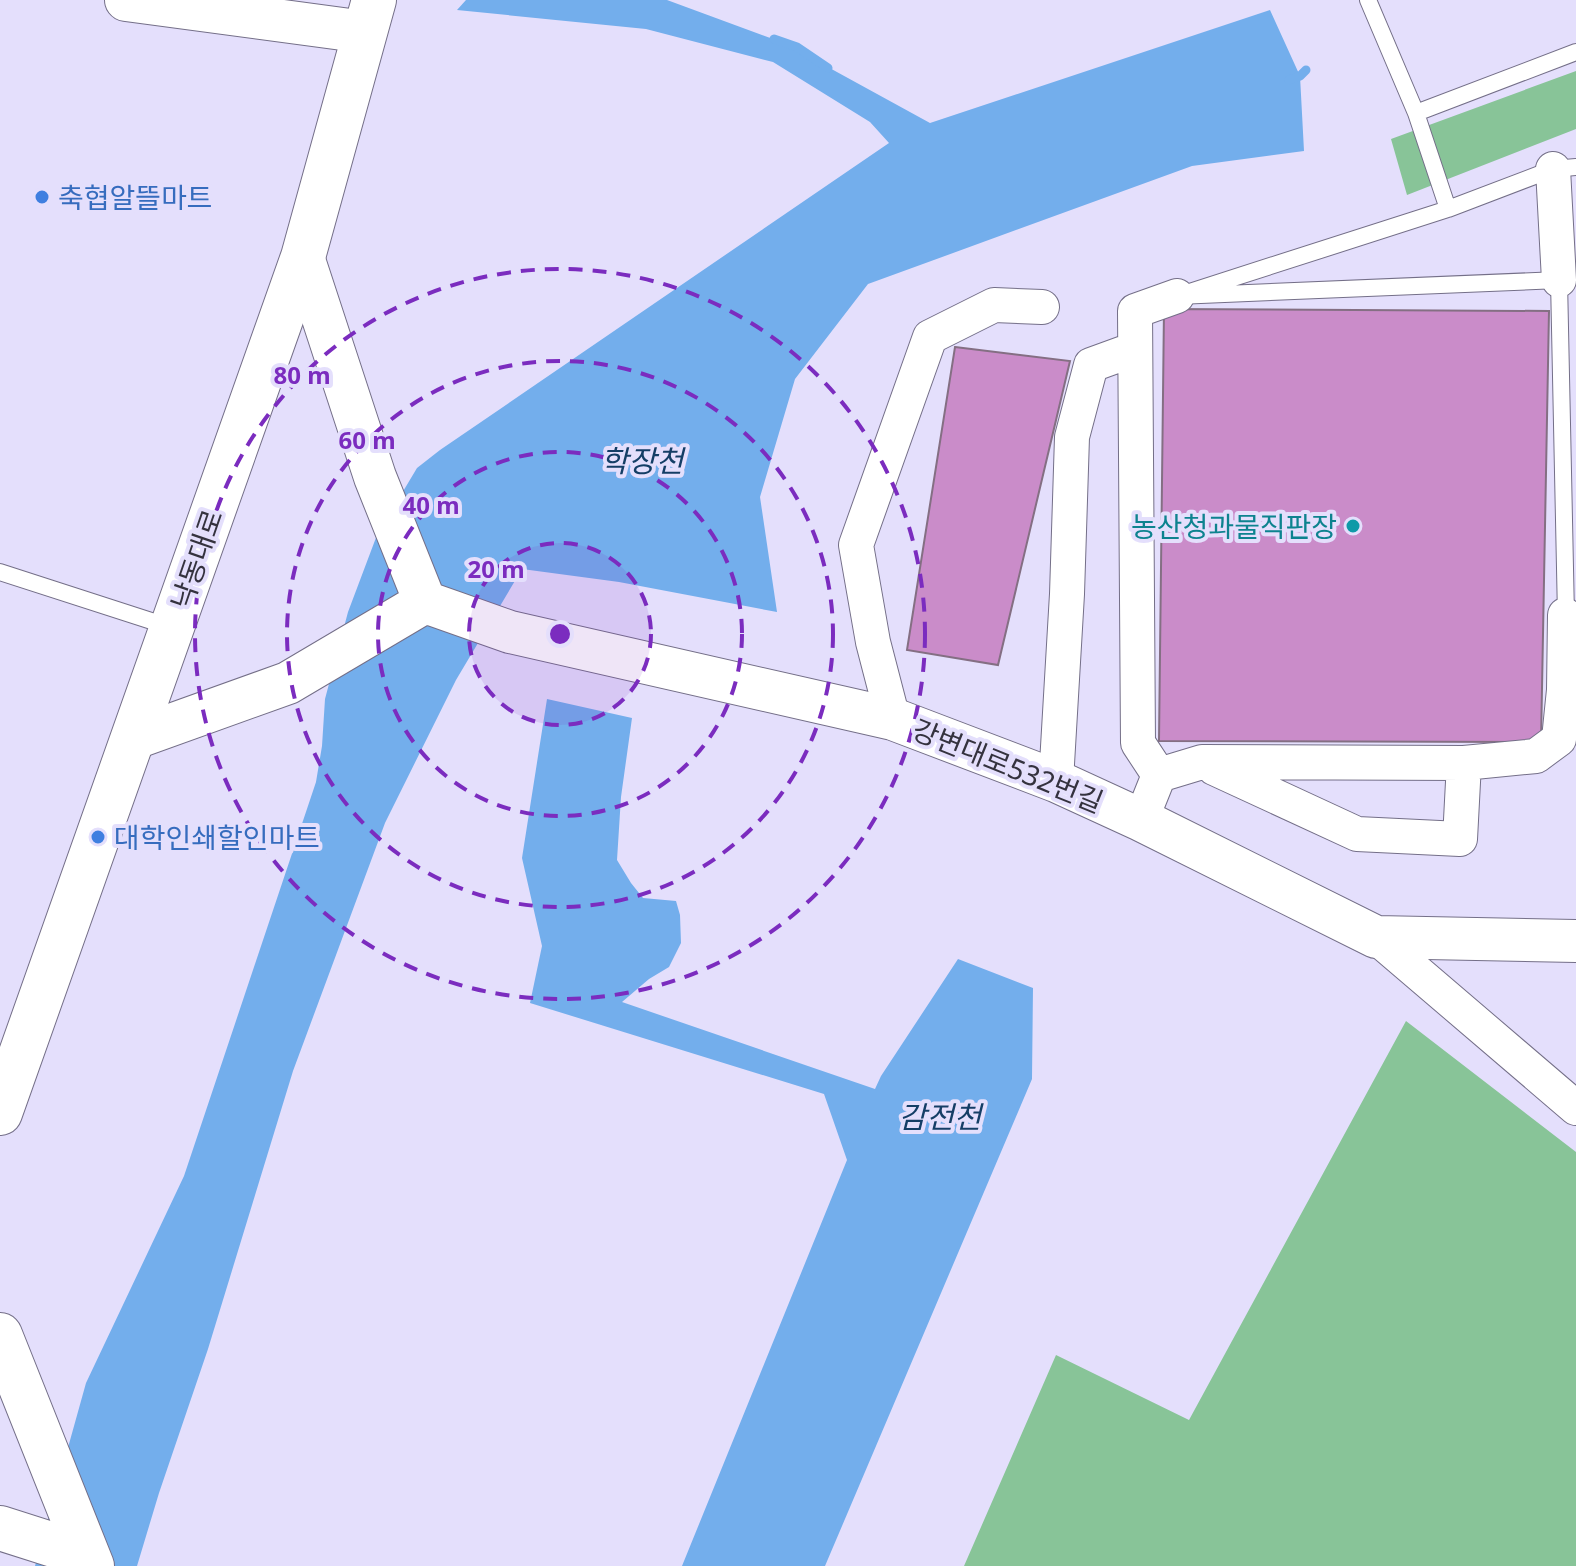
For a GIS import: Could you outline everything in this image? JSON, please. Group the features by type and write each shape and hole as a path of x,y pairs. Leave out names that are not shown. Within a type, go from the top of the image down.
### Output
{"main road":[{"name":"낙동대로","path":"0,1113 303,257 370,16"},
{"path":"0,1335 90,1561"},
{"path":"0,1528 90,1561"}],"street":[{"path":"134,1 370,16"},
{"path":"1559,280 1565,168"},
{"path":"132,739 288,683 425,602 375,477 303,257"},
{"path":"1159,775 1138,743 1135,311 1177,296"},
{"path":"893,719 873,642 856,545 930,337 994,305 1042,307"},
{"path":"1056,781 1072,437 1091,365 1135,349"},
{"name":"강변대로532번길","path":"425,602 510,632 893,719 1056,781 1376,937 1576,941"},
{"path":"1159,775 1202,762 1464,763 1536,756 1559,739 1570,698 1571,616"},
{"path":"1202,762 1357,834 1460,839 1464,763"},
{"path":"1141,820 1159,775"},
{"path":"1376,937 1576,1108"}],"lane":[{"path":"1368,0 1416,113 1448,209"},
{"path":"1416,113 1576,52"},
{"path":"1177,296 1565,168"},
{"path":"1177,296 1559,280 1570,446 1571,616"},
{"path":"0,572 172,627"}],"green space":[{"path":"1576,71 1576,129 1407,195 1391,139"},
{"path":"1406,1021 1576,1152 1576,1566 964,1566 1056,1355 1189,1420"}],"water":[{"name":"학장천","path":"466,0 667,0 784,43 930,123 1270,10 1300,76 1304,151 1192,166 868,284 795,379 760,497 777,612 619,582 522,569 456,680 385,823 293,1071 208,1349 137,1566 35,1566 86,1383 184,1176 316,782 325,699 348,612 377,535 417,468 889,143 870,122 773,62 646,29 457,10"},
{"name":"감전천","path":"547,699 632,718 621,797 617,860 643,898 676,901 681,943 669,967 622,1002 875,1089 958,959 1033,988 1032,1079 825,1566 682,1566 847,1160 824,1094 530,1003 542,946 522,858"}],"building":[{"name":"농산청과물직판장","path":"1164,309 1549,311 1541,742 1159,741"},
{"path":"955,347 1070,361 998,665 907,650"}],"waterway":[{"path":"774,39 797,47 828,68"},
{"path":"1289,80 1306,70"}],"place":[{"name":"축협알뜰마트","path":"42,197"},
{"name":"농산청과물직판장","path":"1353,526"},
{"name":"대학인쇄할인마트","path":"98,837"}]}
